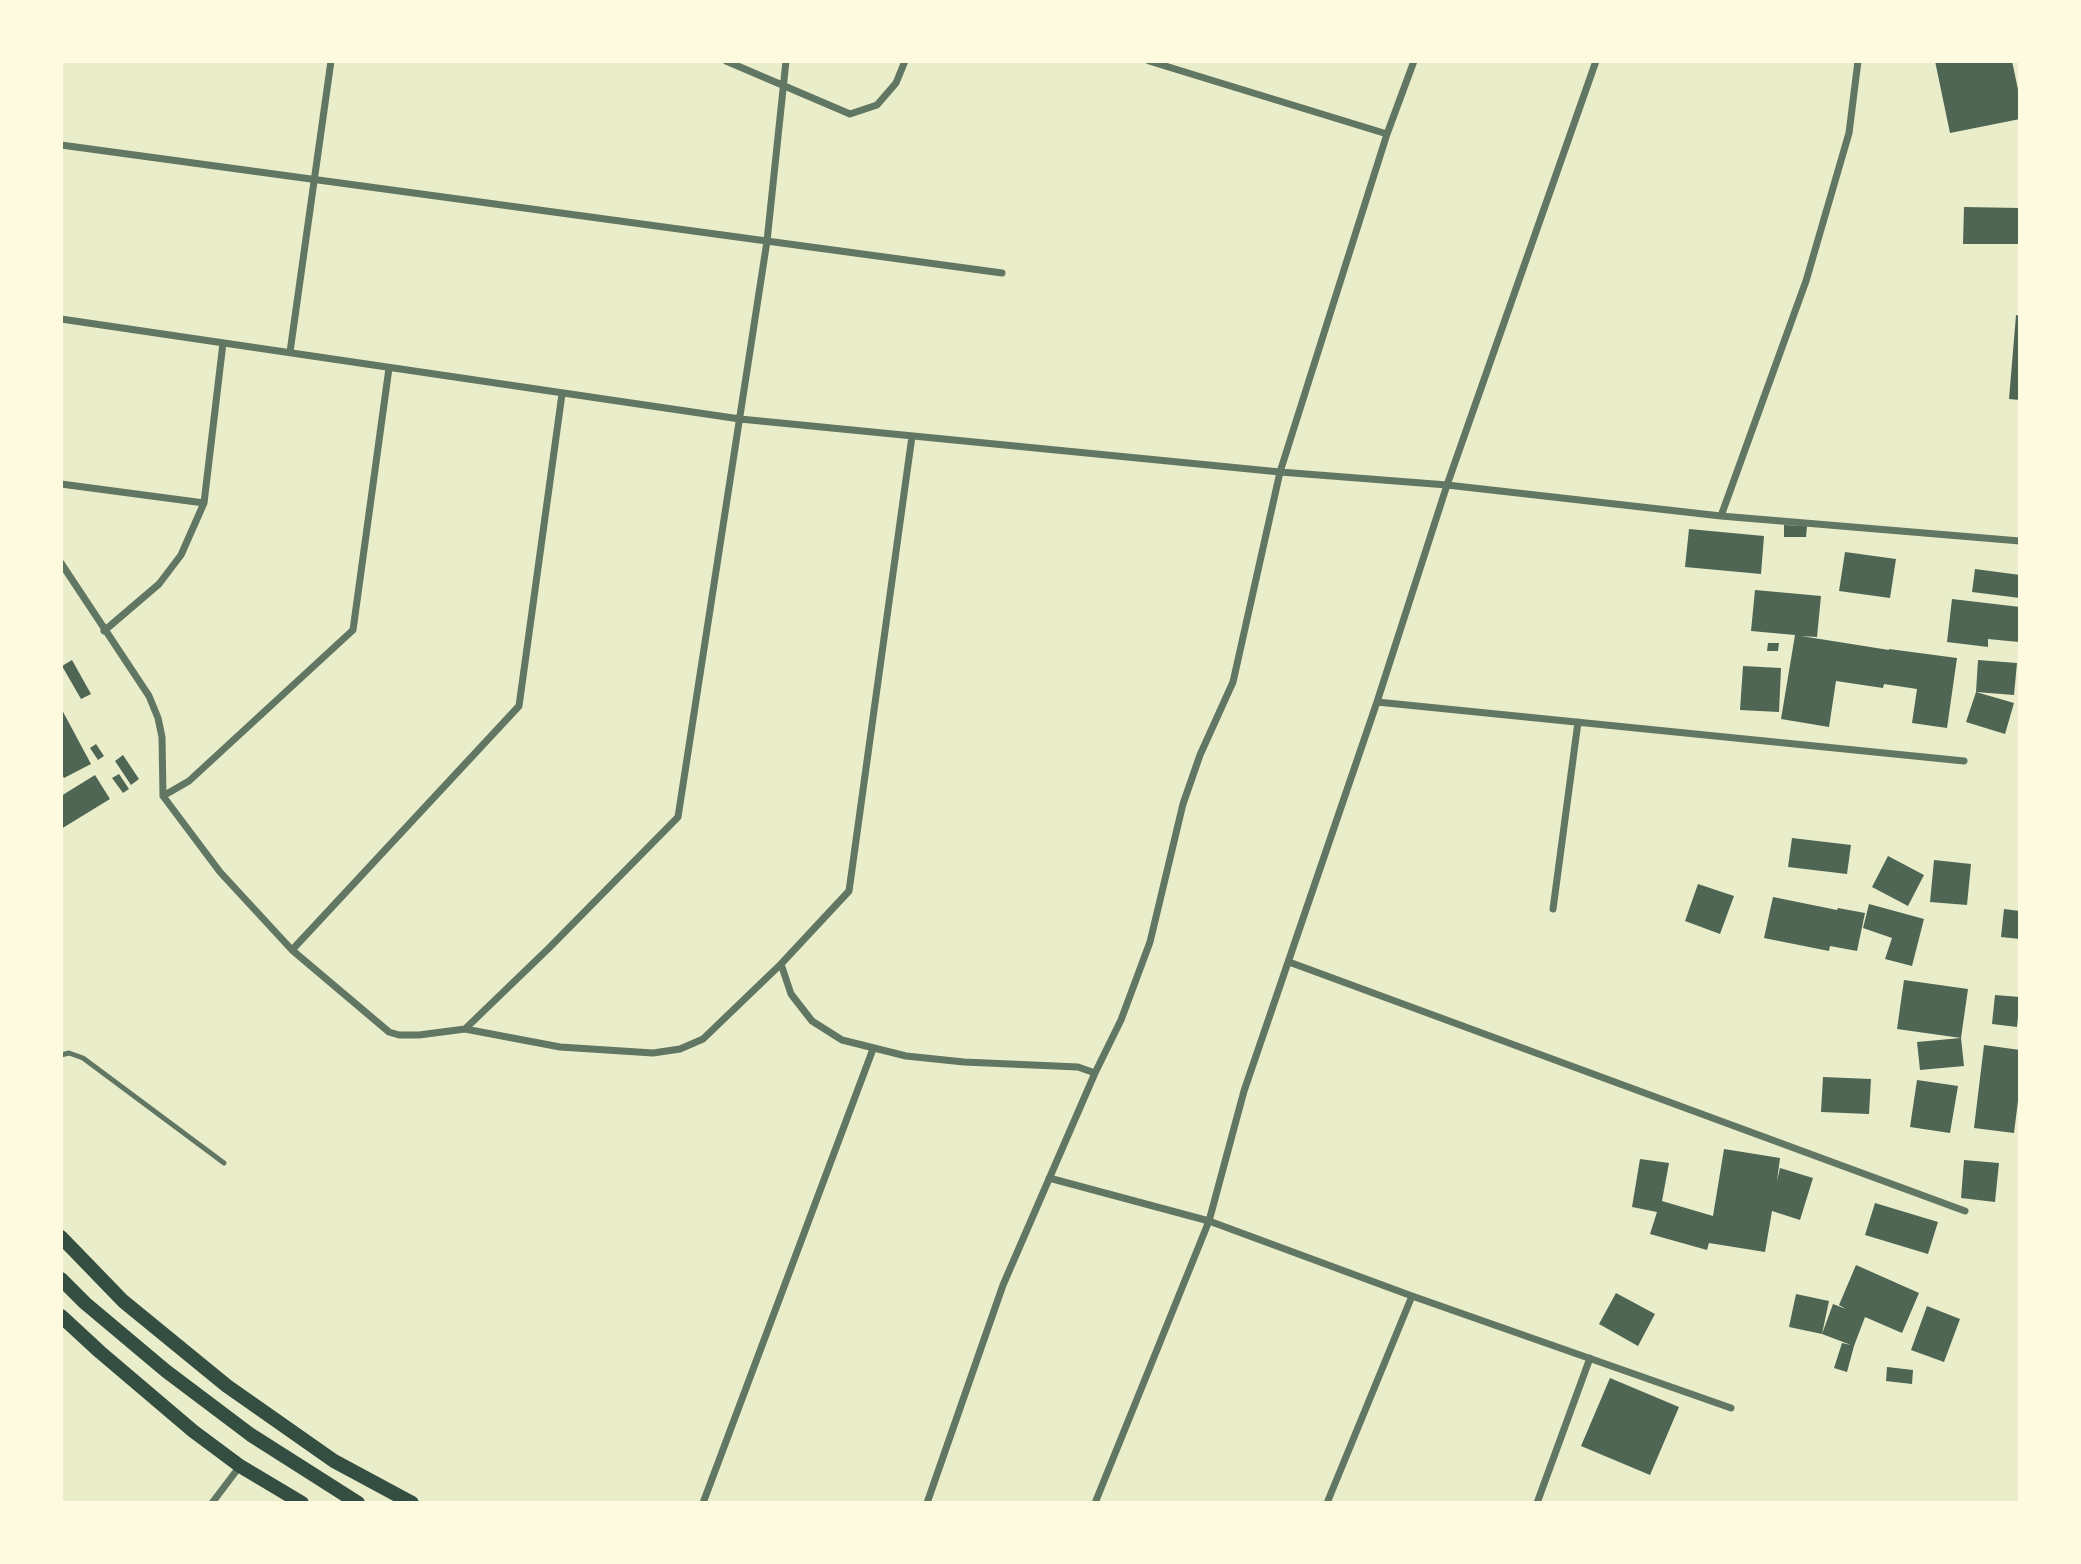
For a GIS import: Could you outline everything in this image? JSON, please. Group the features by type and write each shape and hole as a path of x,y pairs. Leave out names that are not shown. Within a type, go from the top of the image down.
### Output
{"main road":[{"path":"61,1237 124,1301 227,1385 334,1461 412,1503"},
{"path":"61,1279 85,1303 176,1379 251,1435 358,1503"},
{"path":"61,1316 173,1414 240,1466 302,1503"}],"street":[{"path":"290,352 331,61"},
{"path":"726,61 850,114 877,105 896,83 905,61"},
{"path":"465,1029 678,817 767,241 786,61"},
{"path":"1149,61 1387,134"},
{"path":"927,1503 1003,1285 1095,1073 1121,1020 1150,942 1183,804 1200,755 1233,682 1280,472 1387,134 1415,61"},
{"path":"1095,1503 1209,1221 1244,1091 1377,702 1447,485 1596,61"},
{"path":"1721,516 1806,281 1849,134 1858,61"},
{"path":"61,145 1002,273"},
{"path":"61,319 740,419 1280,472 1447,485 1721,516 2020,541"},
{"path":"104,631 159,583 181,555 204,503 223,343"},
{"path":"163,796 189,781 353,630 389,368"},
{"path":"292,950 519,706 562,394"},
{"path":"61,563 149,695 162,737 163,796 220,872 292,950 389,1032 419,1035 465,1029 560,1047 653,1053 680,1049 703,1039 781,964 849,891 912,436"},
{"path":"61,484 204,503"},
{"path":"1377,702 1964,761"},
{"path":"1553,909 1578,722"},
{"path":"1289,962 1965,1211"},
{"path":"781,964 791,994 812,1021 842,1040 906,1056 1078,1068 1095,1073"},
{"path":"703,1503 873,1049"},
{"path":"1049,1178 1209,1221 1412,1296 1731,1408"},
{"path":"1327,1503 1412,1296"},
{"path":"1537,1503 1590,1358"},
{"path":"212,1503 240,1466"}],"lane":[{"path":"61,1055 83,1058 224,1163"}],"building":[{"path":"1935,61 2012,61 2020,99 2020,119 1950,133"},
{"path":"1964,207 2020,208 2020,244 1963,244"},
{"path":"2016,315 2020,316 2020,400 2009,399"},
{"path":"1784,525 1807,526 1806,537 1784,537"},
{"path":"1689,529 1764,536 1761,574 1685,567"},
{"path":"1845,552 1896,559 1890,598 1839,591"},
{"path":"1975,569 2020,575 2020,598 1972,592"},
{"path":"1755,590 1821,596 1817,637 1801,636 1957,658 1947,728 1912,723 1917,689 1884,684 1883,688 1836,681 1829,727 1781,719 1795,635 1751,631"},
{"path":"1952,599 2020,607 2019,642 1988,639 1988,647 1947,642"},
{"path":"1768,643 1779,643 1778,651 1767,651"},
{"path":"72,660 91,694 81,699 62,666"},
{"path":"1978,660 2017,663 2014,695 1976,692"},
{"path":"1743,666 1781,668 1779,712 1740,710"},
{"path":"1976,692 2014,703 2005,734 1966,722"},
{"path":"61,708 91,764 64,778 61,773"},
{"path":"96,744 104,756 98,760 90,748"},
{"path":"123,755 139,779 131,785 115,761"},
{"path":"119,774 129,789 123,793 112,778"},
{"path":"95,775 110,799 61,829 61,796"},
{"path":"1792,838 1851,845 1847,874 1788,867"},
{"path":"1888,856 1924,875 1908,906 1872,887"},
{"path":"1934,860 1971,864 1967,905 1930,902"},
{"path":"1698,884 1734,896 1720,934 1685,921"},
{"path":"1773,897 1865,913 1857,951 1830,946 1829,951 1764,938"},
{"path":"1869,904 1924,919 1912,966 1885,959 1892,938 1863,928"},
{"path":"2004,909 2020,911 2020,939 2001,937"},
{"path":"1904,980 1968,989 1961,1038 1897,1029"},
{"path":"1995,995 2020,997 2017,1027 1992,1024"},
{"path":"1961,1038 1964,1066 1920,1070 1917,1042"},
{"path":"1984,1045 2020,1050 2020,1085 2014,1133 1974,1128"},
{"path":"1823,1077 1871,1079 1869,1114 1821,1112"},
{"path":"1917,1080 1958,1086 1950,1133 1910,1127"},
{"path":"1724,1149 1780,1158 1777,1181 1780,1168 1813,1178 1800,1220 1772,1211 1765,1252 1709,1243 1707,1250 1650,1234 1657,1212 1632,1207 1640,1159 1669,1163 1662,1201 1713,1216"},
{"path":"1964,1160 1999,1163 1995,1202 1961,1198"},
{"path":"1875,1203 1938,1222 1928,1254 1865,1235"},
{"path":"1856,1265 1919,1293 1902,1333 1865,1317 1847,1372 1834,1368 1842,1343 1851,1345 1822,1334 1833,1304 1846,1309 1839,1305"},
{"path":"1616,1293 1655,1314 1638,1346 1599,1324"},
{"path":"1796,1294 1829,1301 1822,1334 1789,1327"},
{"path":"1927,1306 1960,1319 1944,1362 1911,1350"},
{"path":"1887,1367 1913,1370 1912,1384 1886,1381"},
{"path":"1610,1378 1679,1407 1650,1475 1581,1446"}]}
